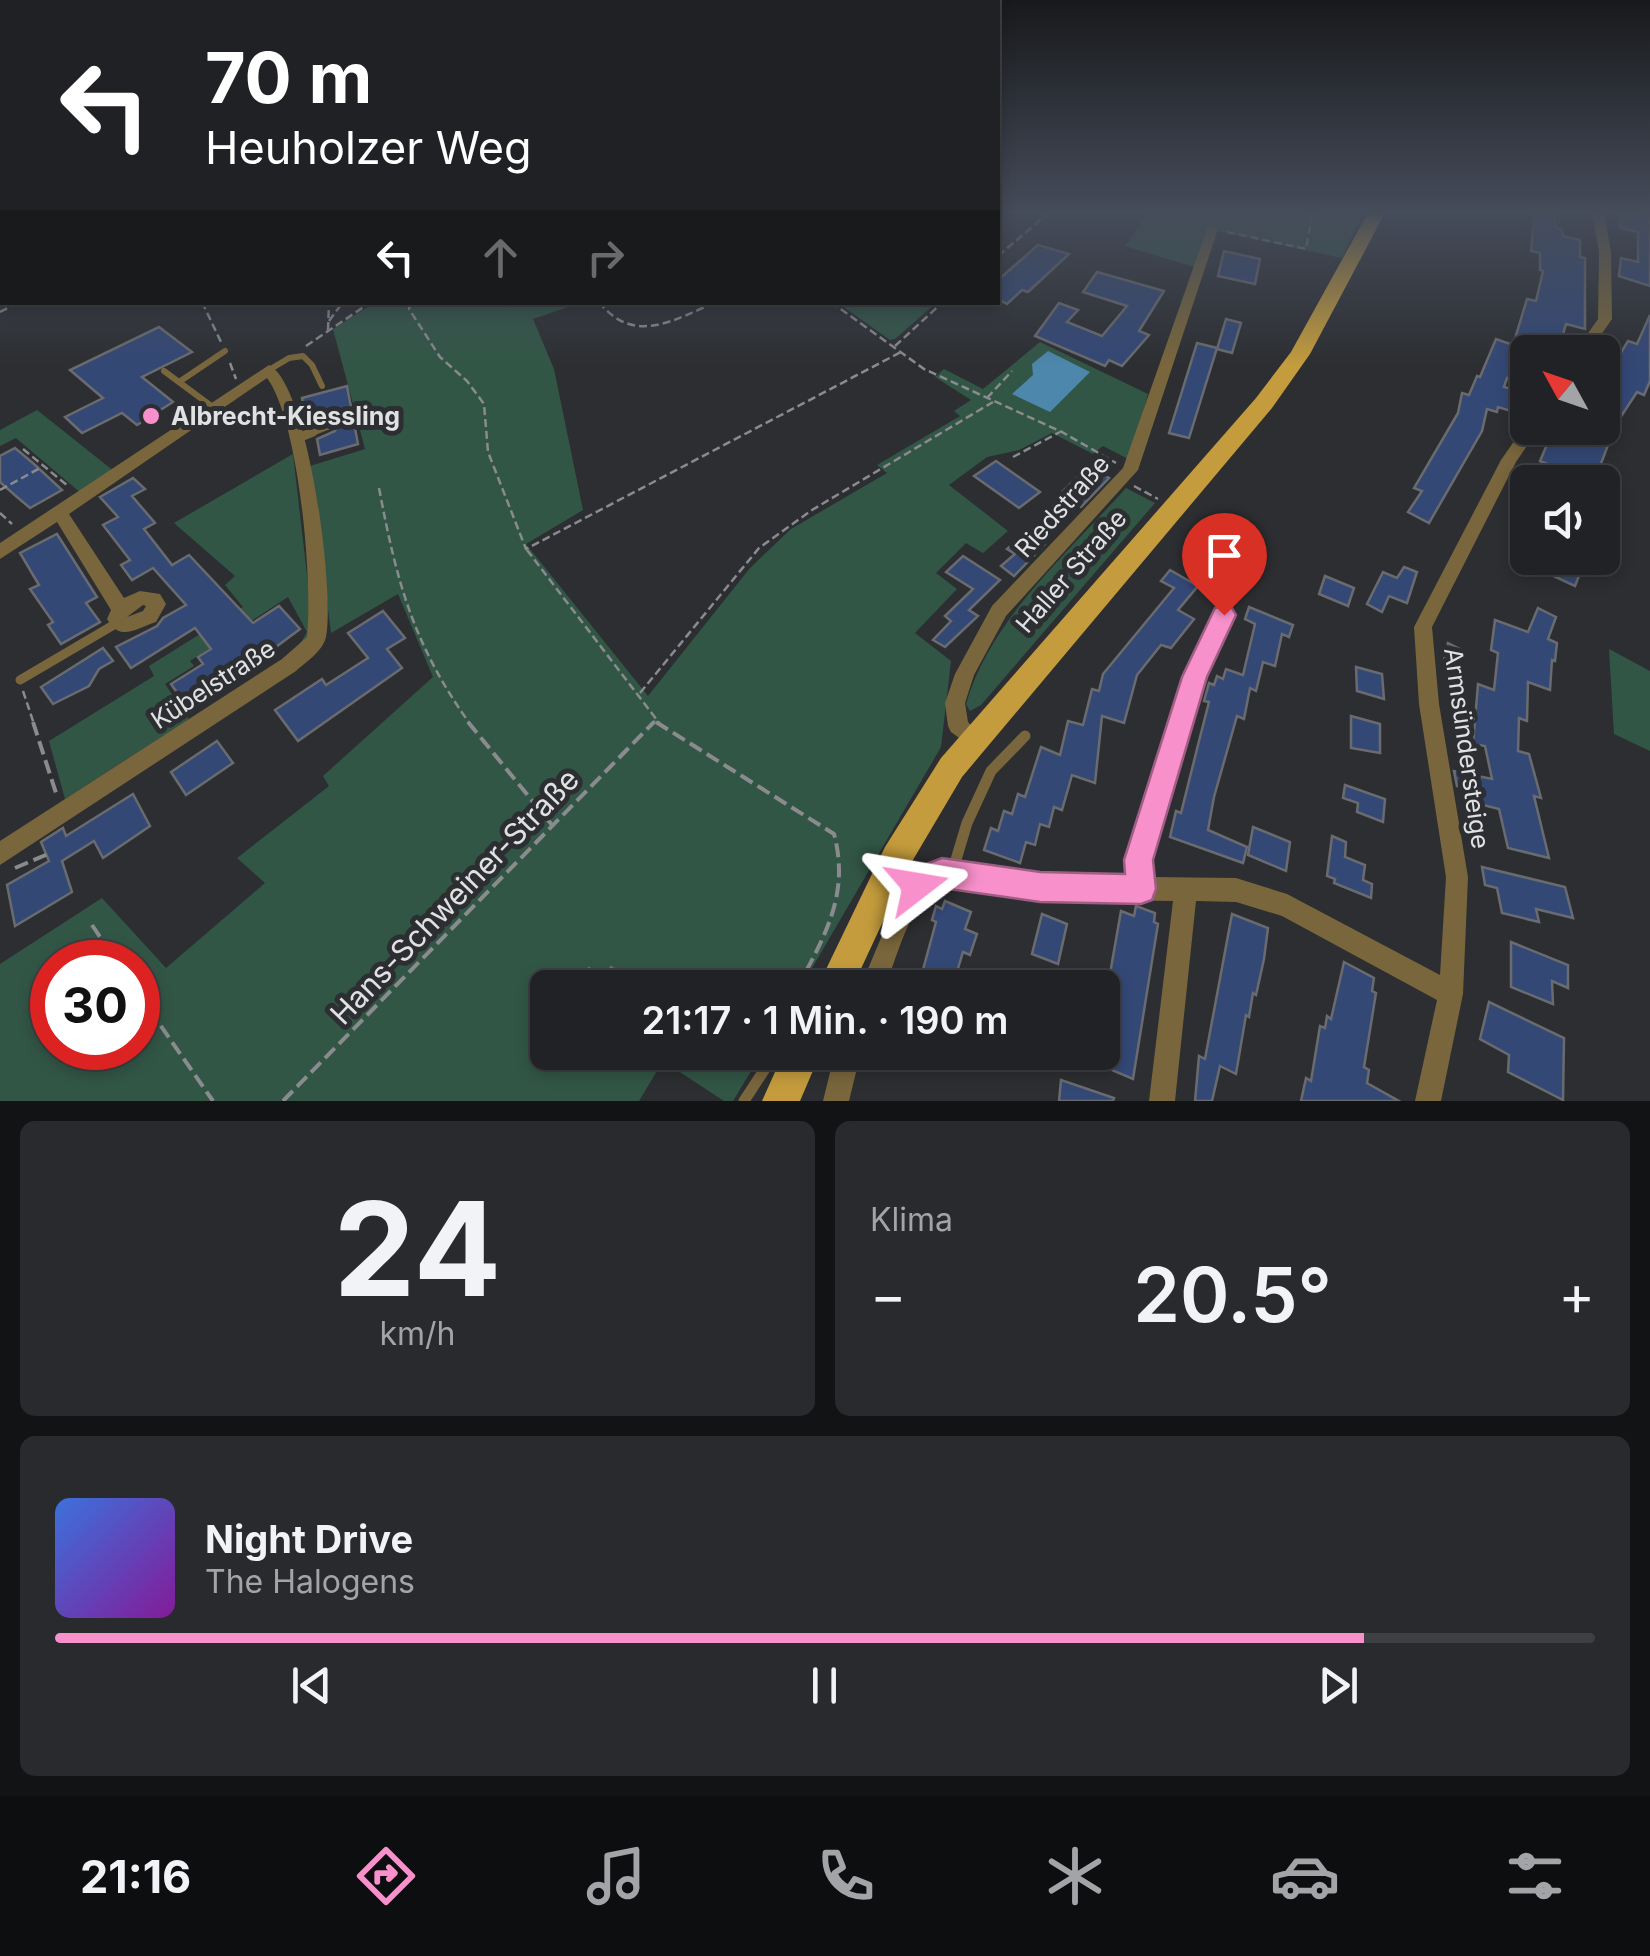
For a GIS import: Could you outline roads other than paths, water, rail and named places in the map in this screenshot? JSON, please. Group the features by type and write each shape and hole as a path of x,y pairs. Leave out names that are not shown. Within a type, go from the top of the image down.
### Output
{"main road":[{"name":"Haller Straße","path":"843,970 916,818 973,739 1264,403 1300,354 1350,262"}],"street":[{"name":"Riedstraße","path":"973,739 958,726 955,703 977,646 999,611 1127,475 1200,262"},
{"path":"1594,335 1605,319 1605,262"},
{"path":"0,552 270,370"},
{"name":"Kübelstraße","path":"4,851 290,665 316,640 321,599 298,438 282,382 270,370"},
{"name":"Armsündersteige","path":"1428,1101 1451,994 1457,877 1429,704 1423,627 1483,508 1521,445"},
{"path":"59,512 84,544 88,563 119,616"},
{"path":"1141,889 1139,860 1195,677 1224,615"},
{"path":"880,970 910,898 926,878 952,873 1040,887 1236,890 1287,906 1451,994"},
{"path":"1162,1101 1186,888"},
{"path":"836,1101 844,1070"}],"lane":[{"path":"179,382 225,351"},
{"path":"270,370 292,355 312,360 322,386"},
{"path":"164,370 214,408"},
{"path":"298,438 330,426 336,418"},
{"path":"20,680 119,616"},
{"path":"952,873 967,823 991,771 1024,736"},
{"path":"744,1101 770,1060 792,1076"}],"water":[{"path":"1048,351 1090,372 1050,412 1012,394 1033,375 1032,364"}],"place":[{"name":"Albrecht-Kiessling","path":"151,416"}]}
